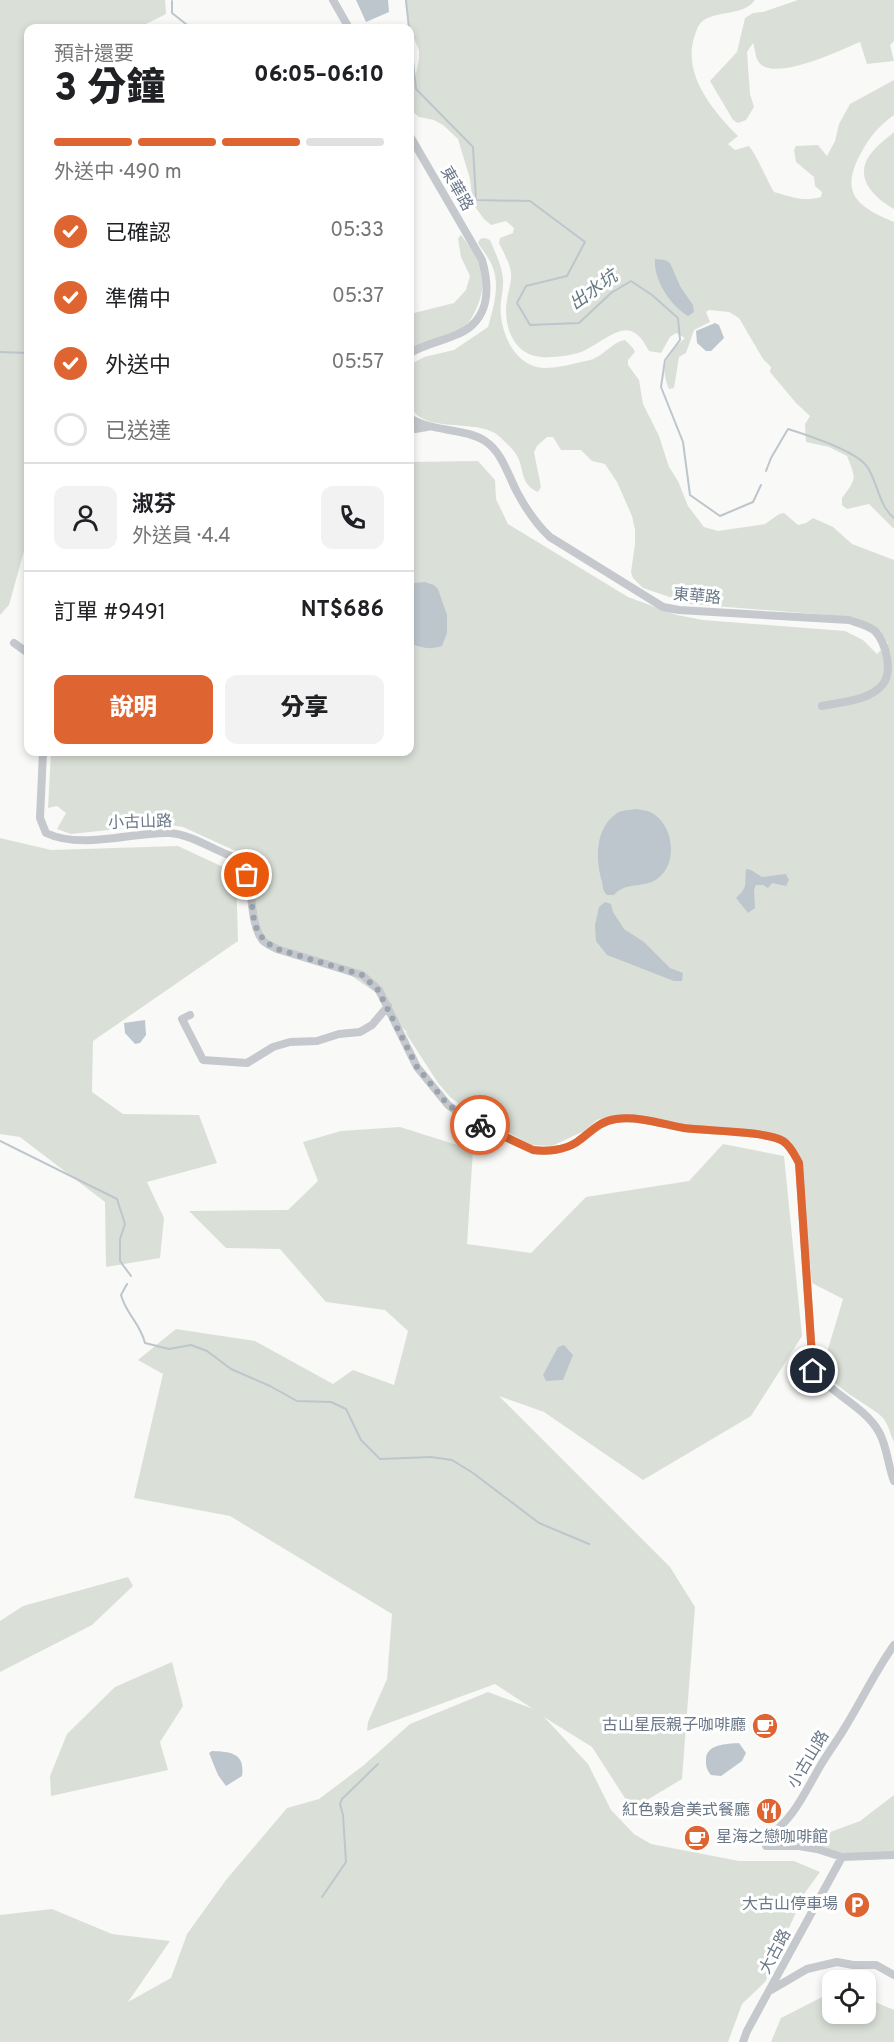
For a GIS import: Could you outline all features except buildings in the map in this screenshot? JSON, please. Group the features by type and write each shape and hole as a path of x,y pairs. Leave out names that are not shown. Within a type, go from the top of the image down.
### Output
{"street":[{"path":"333,0 347,24"},
{"name":"東華路","path":"414,143 482,260 488,279 483,309 475,321 461,333 414,351"},
{"name":"東華路","path":"414,419 429,427 483,440 491,446 531,515 550,537 663,607 679,610 849,620 864,624 875,632 887,660 888,672 883,685 868,695 822,706"},
{"name":"東華路","path":"414,428 429,427"},
{"path":"14,643 24,650"},
{"name":"小古山路","path":"43,756 39,795 40,818 46,833 56,838 75,840 172,833 240,861 249,882 251,910 265,943 277,949 362,975 378,990 388,1006 417,1067 448,1105 470,1120 533,1150 550,1151 576,1143 596,1126 615,1119 644,1120 685,1128 766,1136 784,1141 799,1163 813,1371 821,1381 860,1410 879,1431 894,1481"},
{"path":"190,1015 182,1019 203,1060 247,1063 273,1047 290,1042 317,1041 339,1034 360,1032 372,1025 388,1006"},
{"name":"小古山路","path":"842,1857 800,1846 766,1846 764,1839 785,1824 796,1811 823,1762 848,1724 878,1667 894,1645"},
{"path":"842,1857 894,1855"},
{"name":"大古路","path":"743,2042 842,1857"},
{"path":"770,1991 807,1969 837,1962 876,1965 894,1975"}],"shaded area":[{"path":"0,0 165,0 166,14 146,24 24,24 24,551 9,605 0,615"},
{"path":"356,0 388,0 389,12 366,22"},
{"path":"405,0 755,0 738,11 710,17 700,23 692,49 692,63 696,77 710,103 738,136 728,144 735,150 749,146 774,192 798,198 821,197 822,192 815,186 814,177 796,162 794,150 796,146 818,145 827,156 835,141 839,124 850,104 894,80 894,115 879,127 861,153 855,167 852,188 861,204 870,211 894,222 894,529 869,504 847,509 842,505 842,498 854,478 847,456 829,447 806,442 805,424 810,416 770,372 771,367 763,359 739,318 729,312 709,310 706,312 710,322 694,330 686,353 679,357 674,388 669,389 665,373 666,360 685,338 676,333 670,337 661,353 649,351 637,335 625,330 581,352 565,356 535,356 520,348 511,334 506,317 511,273 499,243 500,238 513,233 514,228 506,221 491,225 484,219 473,204 470,179 458,139 443,125 434,120 419,117 414,113 414,83 419,50 414,39 414,24 408,24"},
{"path":"798,0 894,0 894,41 890,45 894,61 867,64 860,42 823,58 777,69 766,67 758,61 753,43 747,52 750,94 754,107 746,120 738,123 733,120 710,81 737,52 745,18 753,13 763,12"},
{"path":"894,132 894,209 869,187 864,172 865,164 871,153"},
{"path":"461,235 481,269 483,287 477,307 469,322 457,333 414,350 414,313 454,303 466,290 470,276 461,257 458,238"},
{"path":"480,239 490,240 502,274 501,311 505,334 519,357 527,363 550,368 590,360 616,343 625,340 633,348 635,352 628,360 628,365 639,380 643,404 688,506 704,527 718,531 765,524 784,513 798,525 813,518 833,527 852,544 894,560 894,1442 883,1419 833,1381 823,1366 843,1299 812,1283 799,1155 792,1143 779,1135 688,1127 636,1116 615,1115 597,1120 584,1131 552,1146 531,1145 469,1111 450,1097 438,1083 406,1031 392,1018 375,992 353,977 323,963 273,945 262,935 257,922 251,868 245,855 183,827 165,824 71,834 57,829 66,813 57,806 48,808 51,756 414,756 414,462 478,461 495,480 496,499 508,524 628,597 677,615 703,620 845,631 863,640 877,654 888,643 874,626 853,617 690,604 643,588 633,578 631,572 635,544 632,516 617,482 605,464 592,461 581,450 561,450 553,437 547,437 534,452 541,487 538,492 528,485 519,459 500,437 478,428 436,423 415,413 414,363 424,357 454,350 488,327 495,298 496,282 492,265 478,243"},
{"path":"655,259 670,263 680,286 693,305 694,312 688,316 675,306 664,292 657,275"},
{"path":"715,323 719,325 724,338 711,351 706,351 697,343 696,331"},
{"path":"425,582 438,589 447,615 447,633 442,646 433,648 414,644 414,583"},
{"path":"636,809 650,812 664,825 671,844 669,864 664,872 652,882 629,886 614,895 607,895 603,889 598,864 601,835 604,827 617,813"},
{"path":"0,838 51,850 178,846 236,873 238,941 93,1041 92,1092 123,1114 199,1115 217,1163 147,1182 164,1218 160,1258 106,1267 105,1202 20,1137 0,1134"},
{"path":"746,869 762,877 786,874 789,880 786,886 772,883 768,888 756,885 755,908 748,913 736,898 744,888"},
{"path":"605,902 611,904 613,912 624,929 644,942 670,968 683,973 682,981 674,981 607,955 596,941 595,925 599,907"},
{"path":"145,1020 146,1035 140,1043 135,1044 125,1033 124,1023"},
{"path":"400,1127 473,1150 467,1244 531,1253 586,1197 689,1181 723,1144 784,1156 802,1336 751,1416 643,1480 544,1412 499,1396 670,1567 695,1607 682,1779 632,1809 592,1747 544,1717 588,1764 611,1810 634,1834 651,1844 739,1861 794,1861 820,1872 804,1894 765,1982 742,2004 728,2042 0,2042 0,1915 52,1909 112,1934 170,1941 128,2002 171,1978 187,1934 226,1880 287,1808 319,1799 364,1765 410,1724 488,1692 533,1709 495,1684 367,1731 368,1722 387,1679 392,1614 230,1516 134,1498 163,1374 138,1360 176,1329 255,1341 333,1384 353,1370 394,1385 408,1331 385,1310 326,1302 280,1249 226,1248 189,1211 288,1210 318,1181 303,1142 341,1131"},
{"path":"564,1345 573,1355 563,1380 546,1381 543,1375 558,1347"},
{"path":"128,1577 133,1586 92,1625 0,1672 0,1621 23,1606"},
{"path":"172,1662 183,1706 160,1742 168,1770 51,1796 50,1776 67,1734 115,1687"},
{"path":"739,1743 746,1753 742,1761 721,1776 711,1775 706,1763 709,1751 717,1746"},
{"path":"212,1751 236,1755 241,1763 242,1776 226,1786 218,1775 209,1753"},
{"path":"894,1795 894,1852 843,1855 820,1847 785,1842 825,1834 860,1821"},
{"path":"822,1997 822,2024 876,2024 876,2002 894,2010 894,2042 771,2042 781,2018"}],"waterway":[{"name":"出水坑","path":"406,0 409,24"},
{"path":"172,1 172,13 186,24"},
{"name":"出水坑","path":"414,70 416,89 473,147 476,200 530,201 585,242 567,276 526,286 517,303 530,325 579,323 611,293 631,281 652,295 678,318 680,340 665,360 661,387 683,442 690,495 720,516 753,502 761,485"},
{"path":"0,352 24,353"},
{"name":"出水坑","path":"766,471 788,429 819,440 844,450 863,462 871,474 885,507 894,518"},
{"path":"0,1141 117,1199 125,1224 120,1239 120,1261 131,1276"},
{"path":"127,1284 121,1295 145,1343 169,1349 191,1345 207,1351 231,1369 297,1401 331,1402 346,1409 361,1440 380,1459 431,1457 452,1460 539,1523 589,1544"},
{"path":"322,1897 346,1862 343,1815 340,1804 342,1799 378,1764"}],"way so far":[{"path":"247,875 251,910 265,943 277,949 362,975 378,990 417,1067 435,1090 448,1105 480,1125"}],"place":[{"name":"古山星辰親子咖啡廳","path":"765,1726"},
{"name":"紅色榖倉美式餐廳","path":"769,1811"},
{"name":"星海之戀咖啡館","path":"697,1838"},
{"name":"大古山停車場","path":"857,1905"}],"route":[{"path":"480,1125 533,1150 541,1151 550,1151 576,1143 596,1126 615,1119 644,1120 685,1128 766,1136 784,1141 799,1163 813,1371"}]}
